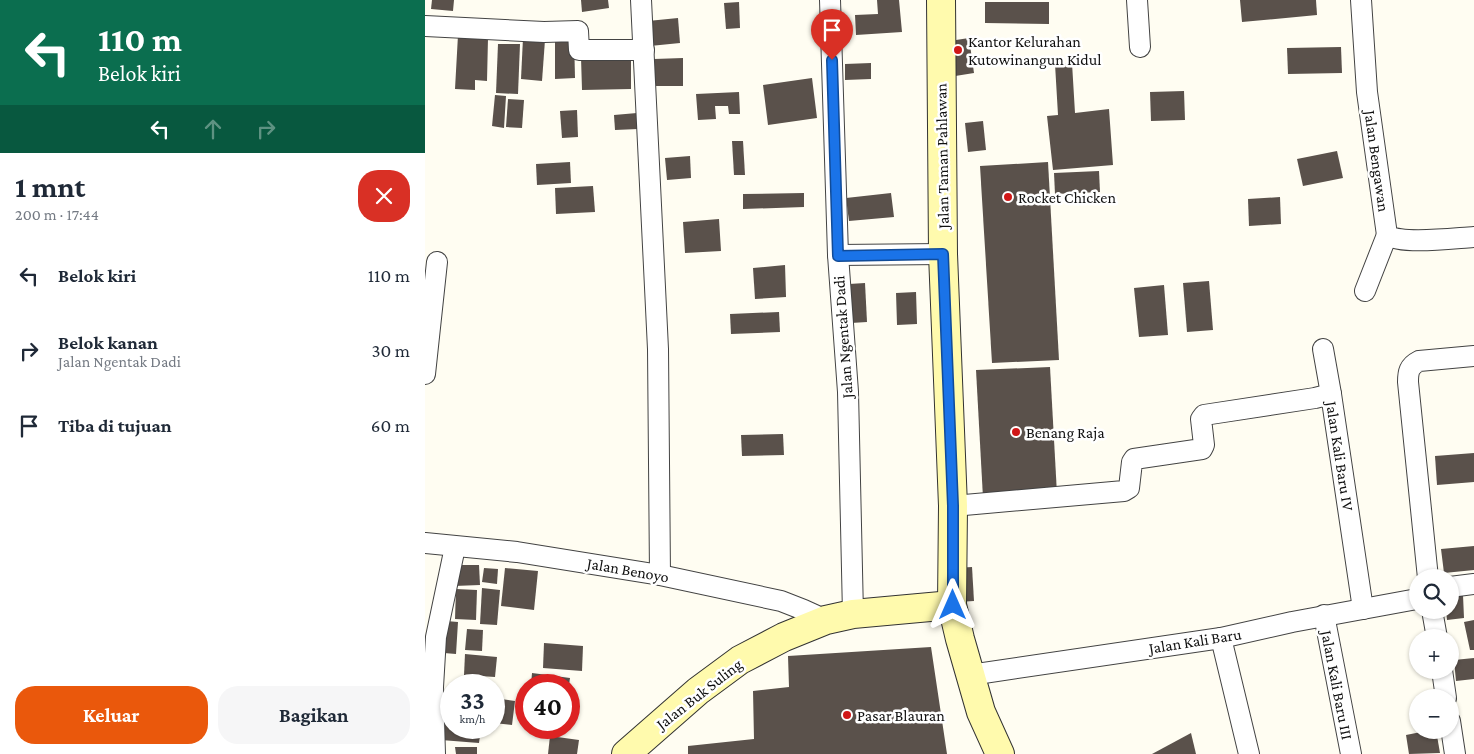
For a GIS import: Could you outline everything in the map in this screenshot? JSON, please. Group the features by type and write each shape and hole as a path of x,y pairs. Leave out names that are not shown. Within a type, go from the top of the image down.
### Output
{"street":[{"path":"641,0 658,348 661,575"},
{"name":"Jalan Ngentak Dadi","path":"830,0 838,256 848,392 853,614"},
{"name":"Jalan Taman Pahlawan","path":"941,0 943,254 953,506 953,605 960,639 981,712 1000,754"},
{"path":"1137,0 1140,47"},
{"name":"Jalan Bengawan","path":"1361,0 1367,92 1387,234 1396,239 1410,240 1474,237"},
{"path":"425,26 544,32 578,30 579,50 644,50"},
{"path":"1365,290 1387,234"},
{"path":"838,256 943,254"},
{"path":"425,374 437,262"},
{"path":"1323,349 1331,394"},
{"path":"1427,569 1408,382 1409,368 1419,361 1474,356"},
{"name":"Jalan Kali Baru IV","path":"953,506 1125,491 1129,488 1131,465 1134,459 1202,449 1204,445 1201,418 1204,415 1331,394 1363,609"},
{"name":"Jalan Benoyo","path":"425,543 517,552 661,575 781,601 826,620"},
{"path":"435,754 431,637 455,547"},
{"path":"1459,586 1474,584"},
{"name":"Jalan Kali Baru","path":"970,675 1221,638 1409,600"},
{"name":"Jalan Buk Suling","path":"626,754 698,691 740,660 784,637 826,620 853,614 953,605"},
{"name":"Jalan Kali Baru III","path":"1324,616 1351,754"},
{"path":"1221,638 1249,754"},
{"path":"1453,739 1455,754"}],"building":[{"path":"432,0 454,0 453,11 431,9"},
{"path":"581,0 608,0 609,8 582,12"},
{"path":"877,0 899,0 902,32 856,35 855,15 878,14"},
{"path":"1240,0 1316,0 1317,15 1242,22"},
{"path":"739,2 740,28 726,29 724,3"},
{"path":"985,2 1049,2 1049,24 985,23"},
{"path":"678,18 680,43 650,46 648,21"},
{"path":"458,35 488,38 487,81 475,80 475,90 455,89"},
{"path":"574,36 575,78 555,79 555,37"},
{"path":"523,38 545,40 542,81 521,79"},
{"name":"Kantor Kelurahan Kutowinangun Kidul","path":"969,38 974,73 949,77 943,42"},
{"path":"498,44 520,44 518,94 496,93"},
{"path":"1341,47 1342,73 1288,74 1287,48"},
{"path":"581,58 631,58 631,89 582,90"},
{"path":"683,58 683,86 655,86 654,59"},
{"path":"871,63 871,79 845,80 845,64"},
{"path":"1072,63 1075,113 1109,109 1113,165 1053,170 1047,116 1058,115 1055,64"},
{"path":"812,78 817,118 768,125 763,85"},
{"path":"1184,91 1185,120 1151,121 1150,92"},
{"path":"739,92 740,114 729,114 728,106 715,106 716,119 698,120 696,94"},
{"path":"495,95 506,96 504,128 492,126"},
{"path":"508,99 524,100 522,128 506,127"},
{"path":"577,110 578,137 562,138 560,111"},
{"path":"637,113 638,129 615,130 614,115"},
{"path":"983,121 986,150 968,152 965,123"},
{"path":"732,141 743,141 745,175 734,175"},
{"path":"1337,151 1343,178 1303,186 1297,159"},
{"path":"690,156 691,178 667,180 665,158"},
{"path":"570,162 571,183 537,185 536,164"},
{"path":"1048,162 1059,360 992,363 980,166"},
{"path":"1099,171 1100,192 1055,194 1054,173"},
{"path":"593,186 595,212 556,214 555,188"},
{"path":"804,193 804,207 743,209 743,194"},
{"path":"891,193 894,217 849,221 846,198"},
{"path":"1280,197 1281,224 1249,226 1248,199"},
{"path":"719,219 721,251 685,253 683,222"},
{"path":"785,265 786,297 755,299 753,268"},
{"path":"1209,281 1213,330 1187,332 1183,283"},
{"path":"865,283 867,322 851,323 849,284"},
{"path":"1164,285 1168,335 1139,337 1134,288"},
{"path":"916,292 917,324 897,325 896,293"},
{"path":"779,312 780,332 731,334 730,314"},
{"name":"Benang Raja","path":"1050,367 1057,494 983,498 976,370"},
{"path":"783,434 784,455 742,456 741,435"},
{"path":"1474,453 1474,482 1437,485 1435,456"},
{"path":"1474,546 1474,570 1459,572 1459,569 1444,569 1441,549"},
{"path":"453,565 479,565 480,585 454,586"},
{"path":"972,567 974,601 958,602 955,568"},
{"path":"484,568 498,569 497,584 482,582"},
{"path":"505,568 538,571 534,610 501,606"},
{"path":"482,588 500,590 497,625 480,624"},
{"path":"456,589 477,590 476,620 455,619"},
{"path":"1459,595 1463,595 1464,618 1459,619"},
{"path":"1474,620 1474,650 1470,650 1464,622"},
{"path":"446,621 458,622 456,654 444,653"},
{"path":"467,629 483,630 482,651 465,650"},
{"path":"544,643 583,646 582,671 543,668"},
{"name":"Pasar Blauran","path":"931,647 947,754 688,754 688,746 754,739 753,691 789,687 788,656"},
{"path":"465,654 497,657 495,674 464,674"},
{"path":"1474,658 1474,679 1456,681 1456,679 1459,679 1459,660"},
{"path":"505,700 515,701 512,725 505,724"},
{"path":"1191,733 1196,754 1152,754"},
{"path":"1409,734 1409,739 1438,739 1440,753 1409,754 1406,735"},
{"path":"441,739 480,739 479,743"},
{"path":"550,739 579,740 577,754 548,754"},
{"path":"455,747 477,747 477,754 456,754"}],"place":[{"name":"Kantor Kelurahan Kutowinangun Kidul","path":"958,50"},
{"name":"Rocket Chicken","path":"1008,197"},
{"name":"Benang Raja","path":"1016,432"},
{"name":"Pasar Blauran","path":"847,715"}],"route":[{"path":"832,60 838,256 943,254 953,506 953,605"}]}
